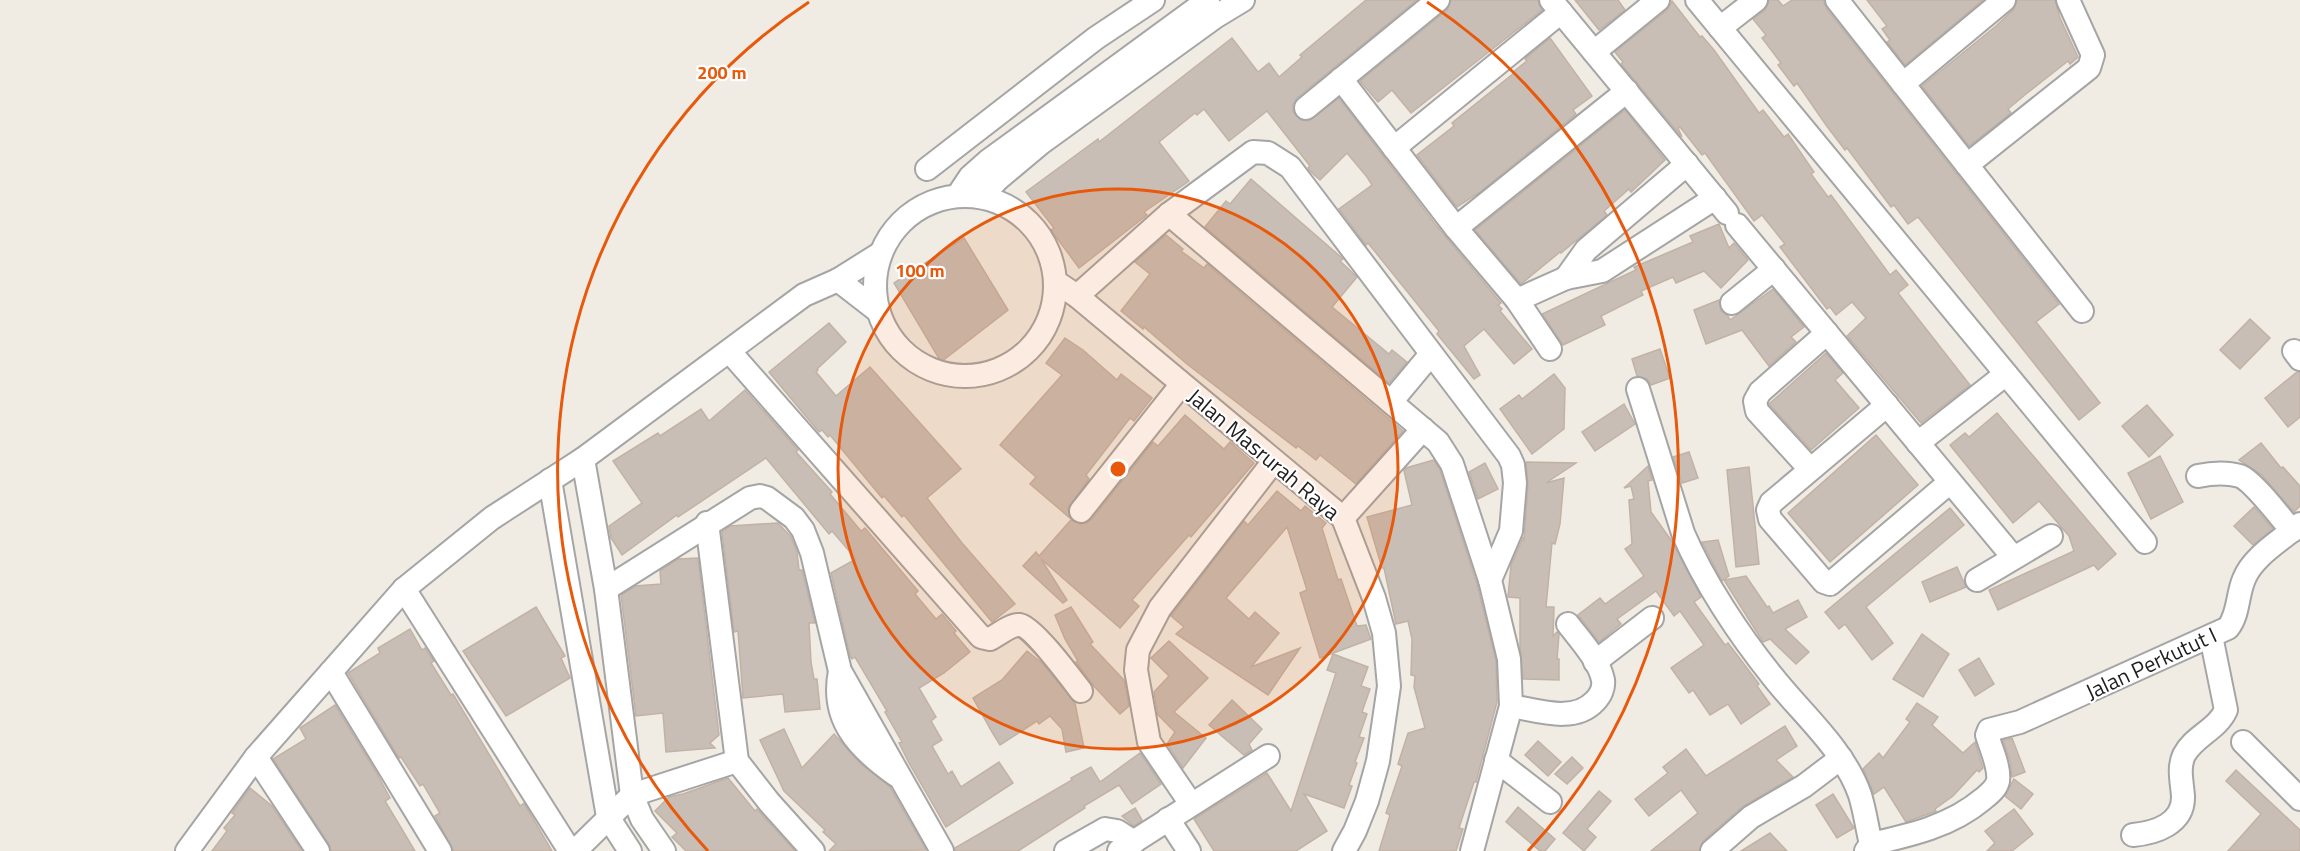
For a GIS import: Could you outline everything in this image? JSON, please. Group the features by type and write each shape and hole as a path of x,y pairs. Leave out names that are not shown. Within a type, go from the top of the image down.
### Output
{"street":[{"path":"927,169 1096,38 1153,0"},
{"path":"958,195 970,177 988,161 1208,0"},
{"path":"981,197 998,179 1041,143 1215,17 1243,0"},
{"path":"1306,108 1438,0"},
{"path":"1594,52 1658,0"},
{"path":"1697,0 2145,543"},
{"path":"1720,28 1755,0"},
{"path":"1903,84 2004,0"},
{"path":"1967,165 2089,68 2092,55 2068,0"},
{"path":"1839,1 2082,311"},
{"path":"1394,148 1556,6 2013,557"},
{"path":"1341,79 1456,228 1517,300 1550,349"},
{"path":"1456,228 1627,92"},
{"path":"1077,296 1169,214 1253,152 1262,151 1275,156 1290,167 1509,456 1513,465 1515,483 1511,531 1490,580"},
{"path":"1566,278 1586,249 1687,164"},
{"path":"958,195 981,197 1016,210 1037,229 1051,254 1056,282 1053,311 1040,338 1020,359 994,373 965,378 936,373 910,359 890,338 878,311 874,282 881,253 896,228 918,209 939,199 958,195"},
{"path":"1517,300 1566,278 1602,271 1727,212"},
{"path":"1169,214 1423,429 1444,448 1452,464 1490,580 1509,659 1511,706 1472,851"},
{"path":"187,851 256,758 404,589 484,525 583,459 804,295 838,280 881,253"},
{"path":"1732,303 1774,269"},
{"path":"838,280 878,311"},
{"name":"Jalan Masrurah Raya","path":"1056,282 1077,296 1343,518 1374,598 1384,633 1389,686 1378,761 1367,801 1344,851"},
{"path":"1809,468 1757,411 1755,401 1760,393 1827,333"},
{"path":"730,351 981,637 990,639 1015,626 1022,625 1034,634 1082,691"},
{"path":"1391,402 1431,354"},
{"path":"1918,443 2006,374"},
{"path":"1081,511 1181,385"},
{"path":"1638,389 1683,533 1702,575 1771,675 1841,759 1860,794 1869,848"},
{"path":"1887,405 1770,503 1768,514 1770,519 1824,582 1830,584 1950,482"},
{"path":"1343,518 1423,429"},
{"path":"583,459 606,589 632,795 642,819 664,851"},
{"path":"1191,804 1149,742 1136,670 1138,650 1160,608 1274,461"},
{"path":"2198,476 2217,472 2242,477 2296,527"},
{"path":"550,480 608,817 630,851"},
{"path":"606,589 707,523 756,496 767,498 794,519 808,539 840,671 837,697 839,708 856,742 870,757 902,779 942,851"},
{"path":"707,523 736,761 813,851"},
{"name":"Jalan Perkutut I","path":"1869,848 1947,822 1973,807 1995,788 1998,780 1996,766 1987,733 1994,728 2020,722 2228,628 2233,621 2240,589 2249,571 2262,556 2296,527"},
{"path":"1977,580 2050,536"},
{"path":"404,589 570,851"},
{"path":"1595,662 1652,618"},
{"path":"1511,706 1571,714 1594,703 1602,691 1603,678 1595,662 1568,624"},
{"path":"2133,835 2150,833 2174,820 2182,809 2181,765 2184,755 2190,746 2222,719 2226,710 2211,636"},
{"path":"331,672 440,851"},
{"path":"2243,742 2300,799"},
{"path":"1066,851 1105,829 1124,834 1127,846 1268,756"},
{"path":"256,758 318,851"},
{"path":"1712,851 1751,817 1804,786 1841,759"},
{"path":"1496,760 1550,802"},
{"path":"575,851 632,795 736,761"},
{"path":"1168,819 1189,851"}],"building":[{"path":"1366,0 1417,0 1297,98 1293,104 1293,111 1301,120 1309,121 1339,98 1435,224 1501,303 1498,305 1502,309 1500,311 1532,349 1514,364 1484,329 1464,346 1480,375 1474,379 1437,334 1439,331 1368,243 1366,245 1339,209 1372,185 1367,177 1347,153 1320,180 1309,170 1310,166 1267,111 1229,141 1204,109 1197,115 1195,113 1159,142 1189,181 1144,212 1147,215 1079,268 1051,230 1054,228 1026,192 1098,139 1099,142 1232,38 1258,72 1269,63 1279,77 1302,57 1300,55"},
{"path":"1451,0 1538,0 1542,10 1411,113 1392,90 1378,102 1360,81 1447,10"},
{"path":"1575,0 1618,0 1625,10 1599,30"},
{"path":"1769,0 1778,0 1783,6 1792,0 1823,0 1826,8 2059,304 2036,322 2100,403 2079,420 1918,217 1908,224 1894,205 1891,207 1847,148 1845,150 1826,125 1797,83 1794,86 1778,65 1781,63 1762,38 1766,35 1753,19 1765,10"},
{"path":"1867,0 1983,0 1905,65 1887,42 1890,40 1882,29 1887,26"},
{"path":"2017,0 2055,0 2060,18 2078,57 2070,64 2068,61 2026,94 2008,109 2011,113 1969,146 1922,86 1996,26 2013,10"},
{"path":"1672,1 1700,37 1702,36 1714,50 1759,113 1763,110 1784,137 1788,134 1814,172 1811,174 1828,197 1831,195 1890,275 1896,270 1908,285 1898,293 1970,385 1921,423 1847,336 1866,318 1852,302 1836,315 1830,307 1827,309 1780,247 1785,244 1762,215 1754,221 1705,153 1702,155 1680,127 1678,128 1682,137 1621,64 1623,62 1615,52 1667,10"},
{"path":"1550,38 1592,96 1573,110 1576,114 1480,192 1457,207 1417,155 1454,126 1452,123 1514,73 1527,61 1525,59"},
{"path":"1625,110 1665,160 1631,192 1629,189 1604,211 1607,215 1521,284 1475,230"},
{"path":"1251,179 1342,258 1340,261 1357,277 1332,307 1389,354 1392,350 1407,362 1389,383 1205,227 1226,201 1230,204"},
{"path":"1719,224 1729,248 1734,243 1748,260 1721,288 1704,271 1676,283 1673,277 1641,291 1643,295 1601,316 1605,325 1563,345 1542,314 1636,270 1634,267 1693,242 1690,236"},
{"path":"1166,235 1183,249 1181,251 1204,268 1207,264 1403,431 1356,484 1320,455 1316,460 1298,446 1296,448 1121,311 1150,274 1135,262"},
{"path":"964,238 1008,310 941,362 894,283"},
{"path":"1773,289 1804,327 1791,337 1796,342 1769,366 1742,330 1706,344 1694,310 1719,300 1721,311 1730,320"},
{"path":"2250,319 2270,338 2240,369 2220,350"},
{"path":"829,323 846,342 816,372 836,396 870,367 961,469 927,498 962,543 1015,604 992,622 904,515 902,517 884,496 882,498 830,435 828,437 822,430 819,432 769,372"},
{"path":"1065,338 1083,350 1117,380 1121,374 1152,398 1134,421 1130,418 1086,475 1089,479 1068,508 1070,518 1030,484 1036,477 1000,445 1062,375 1046,363"},
{"path":"1660,349 1670,378 1651,385 1647,379 1637,376 1632,359"},
{"path":"1826,353 1843,373 1835,380 1859,408 1811,450 1769,404"},
{"path":"2300,372 2300,417 2288,427 2265,398"},
{"path":"1554,374 1565,388 1564,429 1532,454 1500,409 1519,395 1522,399"},
{"path":"745,390 798,450 796,452 832,492 830,494 861,531 865,528 918,591 915,594 936,619 942,614 970,652 944,673 919,688 936,717 931,721 942,740 932,746 948,774 952,771 961,787 999,762 1013,783 946,827 909,763 899,743 902,742 885,712 887,711 855,657 852,659 850,656 831,573 856,559 832,531 829,534 766,458 678,517 677,515 622,555 611,538 609,526 642,503 613,461 658,433 660,436 701,409 709,421"},
{"path":"1624,404 1635,424 1595,451 1582,432"},
{"path":"2147,405 2173,435 2149,457 2122,426"},
{"path":"1997,413 2116,554 2098,570 2094,565 1998,610 1989,590 2074,551 2069,536 2039,501 2013,523 1950,445 1965,433 1969,437"},
{"path":"1185,415 1224,449 1230,442 1254,463 1191,537 1189,535 1132,600 1139,606 1120,628 1041,559 1067,600 1063,603 1023,566 1036,552 1039,556 1071,520 1080,524 1092,519 1153,442 1158,446"},
{"path":"1876,435 1918,485 1830,562 1788,513"},
{"path":"2261,443 2281,468 2283,467 2300,486 2300,506 2294,512 2262,475 2239,460"},
{"path":"1689,452 1698,478 1682,483 1673,457"},
{"path":"2160,456 2183,502 2151,519 2128,473"},
{"path":"1434,460 1440,470 1477,584 1496,661 1497,702 1476,782 1474,782 1459,828 1463,829 1456,851 1379,851 1390,815 1386,813 1402,766 1398,764 1408,733 1425,728 1414,687 1415,676 1411,675 1412,639 1408,621 1396,624 1384,568 1382,568 1367,517 1412,505 1404,471 1406,468"},
{"path":"1526,462 1576,463 1546,483 1564,478 1560,524 1555,544 1552,543 1546,607 1554,607 1553,636 1557,632 1559,634 1557,659 1559,659 1559,680 1523,679 1520,647 1520,598 1508,597 1511,565 1523,538 1524,540 1528,484"},
{"path":"1485,463 1498,489 1478,499 1469,472"},
{"path":"1648,466 1652,480 1648,481 1651,512 1673,543 1701,597 1694,602 1725,645 1728,643 1759,684 1757,686 1770,704 1741,724 1728,704 1710,715 1693,690 1689,693 1671,668 1704,645 1680,611 1674,616 1656,591 1617,619 1621,624 1599,642 1578,615 1600,598 1605,604 1644,576 1625,549 1632,544 1629,500 1634,499 1631,486 1624,488"},
{"path":"1749,467 1759,564 1736,567 1727,470"},
{"path":"1277,491 1301,511 1305,506 1326,523 1322,528 1338,580 1341,579 1357,626 1366,625 1371,639 1320,658 1300,593 1307,590 1287,527 1226,598 1249,619 1255,612 1279,633 1251,667 1300,648 1268,695 1176,634 1184,627 1171,616 1244,521 1248,525"},
{"path":"2254,507 2273,529 2253,545 2234,526"},
{"path":"1950,508 1964,525 1866,607 1893,643 1872,660 1845,624 1839,629 1825,612"},
{"path":"778,523 791,537 797,552 799,570 802,570 815,623 809,623 811,662 814,679 817,679 820,709 785,712 783,694 743,698 738,631 734,632 722,532 730,526"},
{"path":"1718,540 1729,576 1722,581 1702,542"},
{"path":"698,558 719,735 710,743 715,748 666,752 663,713 636,716 621,595 635,586 661,584 660,571 678,559"},
{"path":"1957,567 1966,587 1930,602 1922,582"},
{"path":"1746,576 1773,613 1798,600 1807,617 1785,629 1809,652 1796,664 1770,639 1763,642 1724,580"},
{"path":"536,607 565,656 561,658 570,678 506,716 463,651"},
{"path":"1071,607 1093,642 1090,644 1124,680 1129,706 1120,714 1093,685 1076,662 1078,661 1065,639 1055,615"},
{"path":"410,629 422,650 425,648 434,661 431,663 451,695 453,694 520,806 524,803 552,851 454,851 435,816 440,813 423,784 420,786 401,757 399,758 348,673 380,653 378,648"},
{"path":"1922,634 1949,654 1923,697 1893,679"},
{"path":"1169,641 1208,678 1174,712 1206,738 1183,768 1167,744 1175,732 1158,715 1154,692 1169,676 1151,658"},
{"path":"1027,651 1042,663 1075,703 1084,748 1066,752 1062,729 1050,716 1039,724 1037,721 1000,745 992,732 973,698 1002,680"},
{"path":"1333,654 1368,667 1361,686 1370,689 1362,712 1367,714 1359,737 1364,738 1355,762 1357,763 1349,785 1352,786 1344,808 1304,794 1327,831 1296,851 1214,851 1194,819 1267,773 1291,811 1336,673 1327,670"},
{"path":"1979,658 1994,684 1975,696 1959,670"},
{"path":"1232,700 1262,729 1249,744 1252,750 1244,755 1209,725"},
{"path":"1917,703 1938,717 1932,725 1963,753 1975,742 1983,768 1979,772 1977,770 1953,796 1935,809 1936,811 1906,822 1884,787 1874,794 1863,769 1879,753 1883,758 1910,722 1906,719"},
{"path":"335,705 376,772 390,798 385,801 415,851 331,851 329,844 273,759 306,739 300,728"},
{"path":"1785,726 1797,746 1776,760 1793,777 1742,807 1703,841 1699,851 1651,851 1698,813 1681,790 1649,816 1635,799 1668,773 1663,767 1686,749 1706,776"},
{"path":"784,729 802,768 834,734 861,764 890,787 926,850 829,851 836,844 823,832 825,830 784,791 760,740"},
{"path":"2012,738 2025,772 2012,777 2010,761 2003,740"},
{"path":"1538,741 1561,762 1548,776 1525,755"},
{"path":"1140,753 1161,784 1132,804 1119,785 1018,851 955,851 955,848 1091,767 1100,782"},
{"path":"1572,757 1583,768 1567,784 1555,774"},
{"path":"2236,770 2300,830 2300,851 2228,851 2261,814 2226,781"},
{"path":"728,778 755,811 757,809 795,851 686,851 672,837 677,833 655,811 669,797"},
{"path":"2014,779 2033,794 2021,809 2005,796"},
{"path":"250,788 272,806 302,851 212,851 227,831 224,828 235,815 232,813"},
{"path":"1599,791 1611,801 1587,829 1596,837 1584,851 1563,833"},
{"path":"1833,794 1854,828 1837,838 1816,805"},
{"path":"1518,807 1555,839 1545,851 1540,851 1506,822"},
{"path":"1135,808 1142,820 1134,826 1122,816"},
{"path":"2014,809 2033,834 2012,851 1987,851 1995,843 1985,831"},
{"path":"1770,833 1787,851 1741,851"}]}
